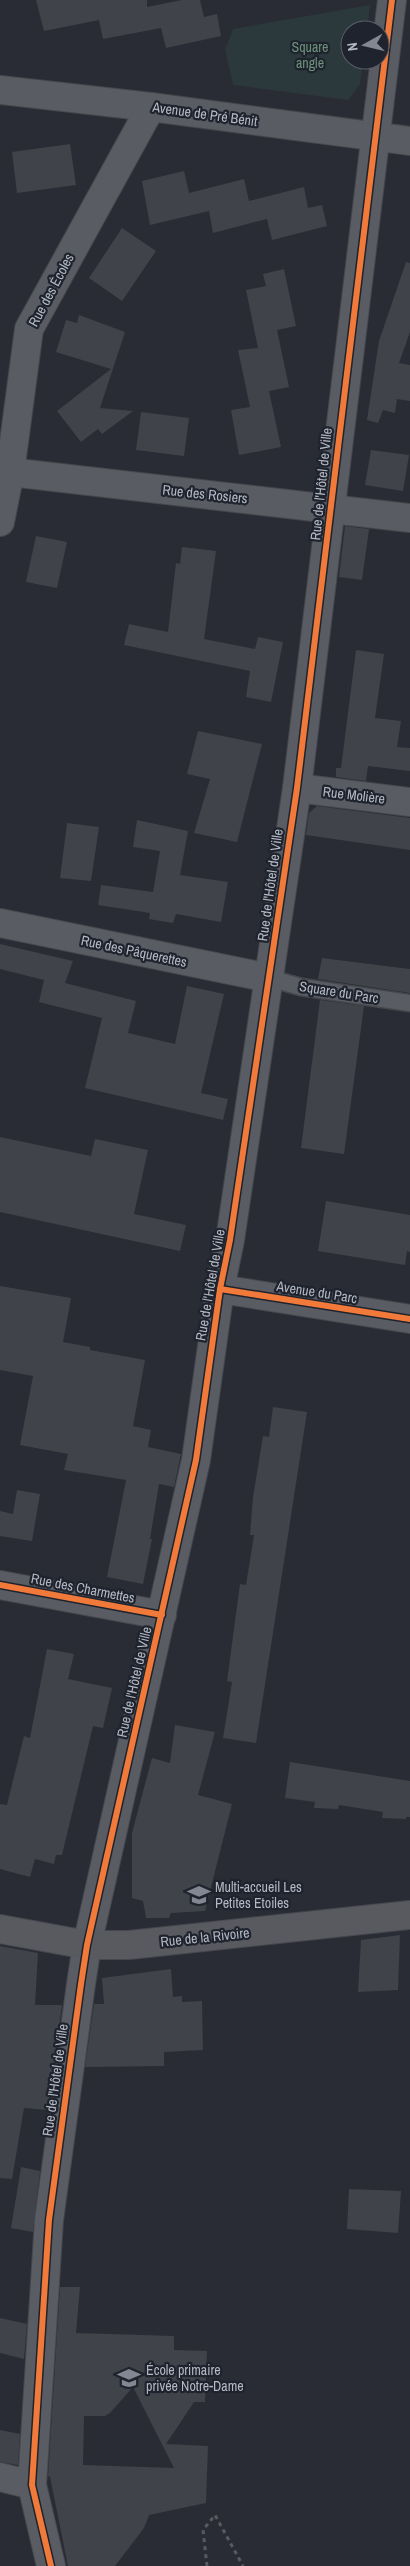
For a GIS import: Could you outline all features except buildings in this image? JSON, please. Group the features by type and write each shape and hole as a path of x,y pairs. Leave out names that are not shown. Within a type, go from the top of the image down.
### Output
{"street":[{"name":"Rue de l'Hôtel de Ville","path":"51,2566 32,2485 49,2220 87,1945 196,1460 220,1289 230,1240 297,788 392,0"},
{"name":"Avenue de Pré Bénit","path":"0,90 151,107 374,138 410,141"},
{"name":"Rue des Écoles","path":"0,522 5,472 30,329 151,107"},
{"name":"Rue des Rosiers","path":"5,472 410,518"},
{"name":"Rue Molière","path":"297,788 410,802"},
{"name":"Rue des Pâquerettes","path":"0,923 269,978"},
{"name":"Avenue du Parc","path":"220,1289 410,1319"},
{"name":"Rue des Charmettes","path":"0,1585 162,1615"},
{"name":"Rue de la Rivoire","path":"0,1928 87,1945 129,1945 410,1915"},
{"path":"0,2477 32,2485"}],"lane":[{"name":"Square du Parc","path":"269,978 301,987 410,1003"}],"path":[{"path":"207,2566 203,2530 215,2515 243,2566"}],"green space":[{"name":"Square angle","path":"370,5 368,20 340,20 340,70 362,70 360,84 348,100 233,85 225,50 233,29"}],"cycle path":[{"path":"51,2566 32,2485 49,2220 87,1945 196,1460 220,1289 230,1240 297,788 392,0"},
{"path":"220,1289 410,1319"},
{"path":"0,1585 162,1615"}],"place":[{"name":"Multi-accueil Les Petites Etoiles","path":"199,1895"},
{"name":"École primaire privée Notre-Dame","path":"129,2378"}]}
